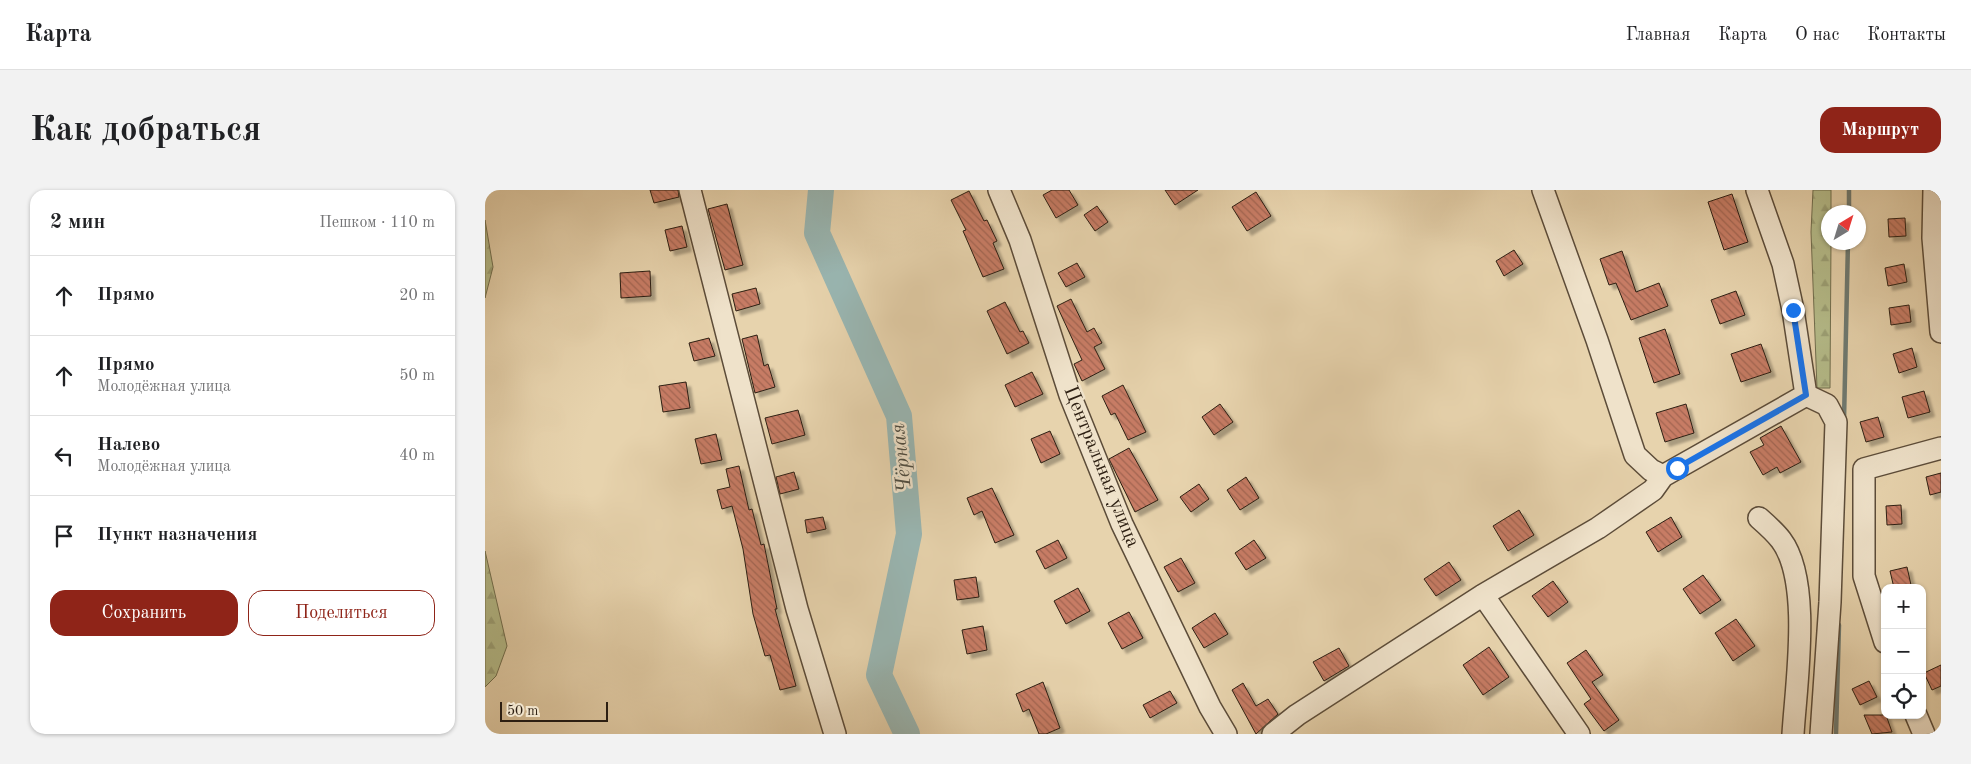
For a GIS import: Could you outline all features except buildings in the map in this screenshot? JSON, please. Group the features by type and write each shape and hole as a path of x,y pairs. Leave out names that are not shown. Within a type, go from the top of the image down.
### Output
{"street":[{"path":"690,190 797,609 835,734"},
{"name":"Центральная улица","path":"999,190 1020,240 1070,395 1122,524 1210,707 1226,734"},
{"path":"1543,190 1597,340 1635,455 1651,470 1663,476"},
{"path":"1757,190 1783,264 1793,310 1806,395"},
{"path":"1934,190 1933,238 1941,332"},
{"path":"1273,734 1297,715 1483,595 1598,528 1653,490 1663,476 1711,451 1806,395"},
{"path":"1806,395 1827,405 1836,422 1830,602 1821,734"},
{"path":"1881,629 1864,576 1864,469 1941,448"},
{"path":"1759,518 1782,540 1794,566 1800,618 1793,734"},
{"path":"1483,595 1579,734"},
{"path":"1918,719 1924,734"}],"green space":[{"path":"1813,190 1831,190 1831,205 1821,205 1821,250 1831,250 1830,388 1817,388 1811,232"},
{"path":"485,220 493,267 485,298"},
{"path":"485,551 507,646 496,676 485,687"}],"waterway":[{"name":"Чёрная","path":"821,190 817,233 899,416 909,534 879,675 907,734"},
{"path":"1849,190 1849,205"},
{"path":"1844,420 1848,250"},
{"path":"1836,734 1839,625"}],"route":[{"path":"1677,468 1711,451 1806,395 1793,310"}]}
